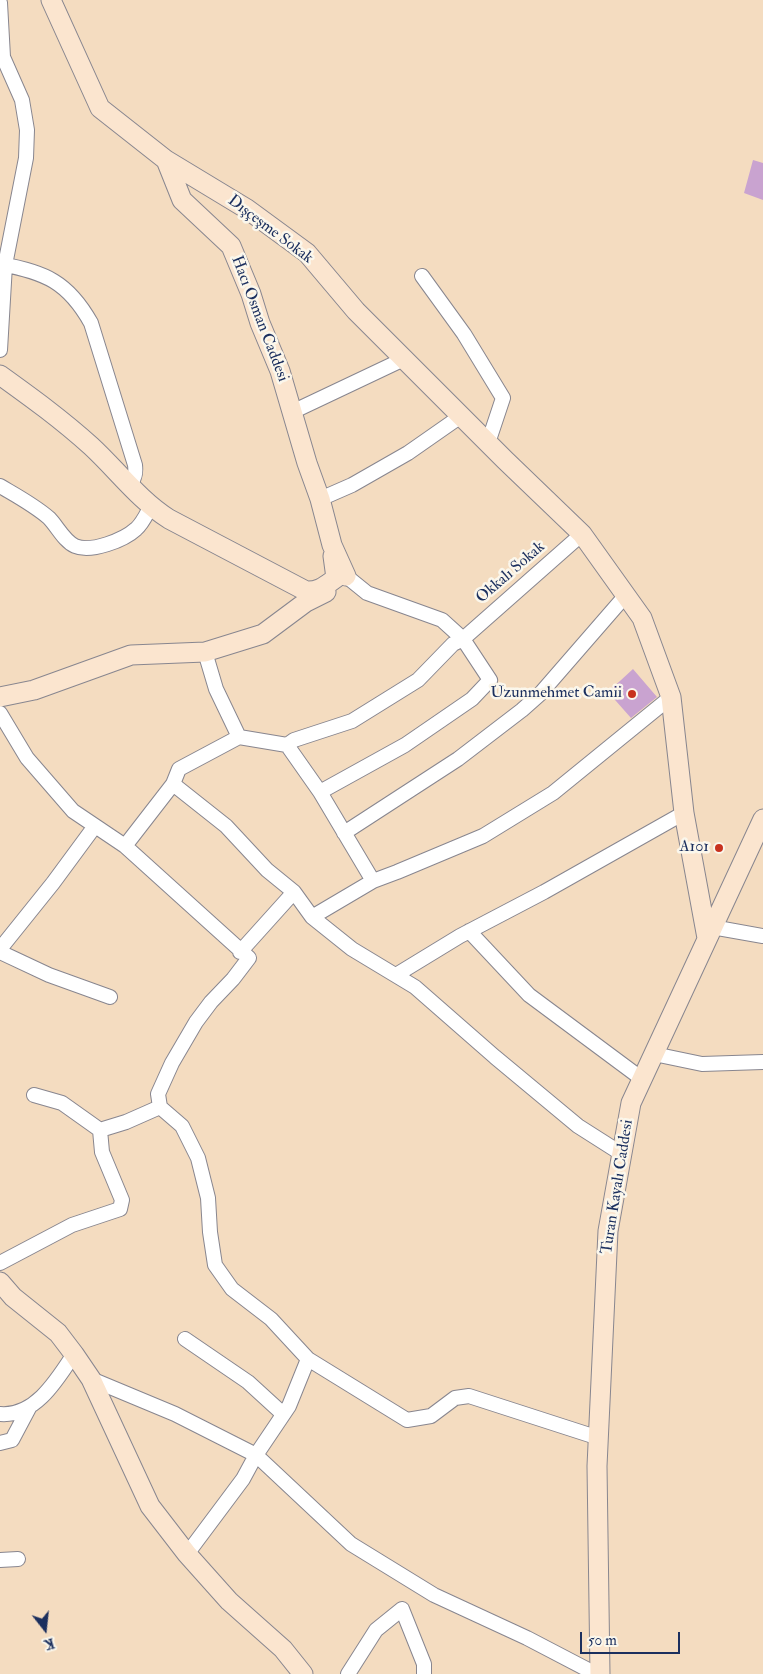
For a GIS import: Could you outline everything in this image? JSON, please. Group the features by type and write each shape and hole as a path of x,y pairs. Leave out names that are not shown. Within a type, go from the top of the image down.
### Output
{"street":[{"name":"Dışçeşme Sokak","path":"51,0 100,108 166,160 246,209 307,253 356,311 582,534 626,595 642,618 671,697 684,814 709,933"},
{"path":"0,3 3,56 22,100 27,130 26,158 2,264 0,350"},
{"name":"Hacı Osman Caddesi","path":"166,160 182,200 231,246 280,371 320,499 342,580 367,593 442,620 463,639 490,680 472,699 405,745 320,792"},
{"path":"2,264 25,268 44,275 66,290 84,311 91,324 135,465 136,473 130,485"},
{"path":"422,276 464,334 503,398 488,442"},
{"path":"292,412 405,358"},
{"path":"0,375 46,407 92,447 151,506 169,519 306,596"},
{"path":"320,499 352,485 408,454 461,416"},
{"path":"0,486 40,510 58,528 68,542 79,548 110,544 129,534 138,528 151,506"},
{"name":"Okkalı Sokak","path":"463,639 582,534"},
{"path":"0,697 34,690 131,655 205,652 263,634 306,596 320,594 342,580"},
{"path":"344,833 458,759 522,710 540,694 626,595"},
{"path":"125,846 173,784 178,769 239,737 287,745 294,740 352,721 418,680 453,644 463,639"},
{"path":"205,652 216,689 239,737"},
{"path":"312,917 373,881 483,836 553,793 671,697"},
{"path":"0,712 27,758 73,811 125,846 249,958 196,1022 172,1063 158,1094 160,1107 182,1126 198,1158 208,1198 210,1232 215,1264 232,1289 271,1319 308,1359 407,1420 431,1416 455,1398 469,1396 598,1438"},
{"path":"287,745 320,792 373,881"},
{"path":"173,784 226,826 267,870 294,892 312,917 352,949 415,987 578,1126 622,1154"},
{"path":"396,975 469,931 544,892 684,814"},
{"name":"Turan Kayalı Caddesi","path":"600,1674 597,1466 608,1231 631,1103 763,819"},
{"path":"95,826 0,950 49,974 110,997"},
{"path":"241,952 294,892"},
{"path":"469,931 530,995 642,1080"},
{"path":"709,933 763,936"},
{"path":"654,1054 702,1064 763,1062"},
{"path":"0,1262 72,1225 120,1209 122,1200 102,1152 100,1130 62,1103 34,1095"},
{"path":"100,1130 126,1122 160,1107"},
{"path":"0,1282 13,1297 58,1333 74,1354 91,1379 150,1506 187,1554 228,1601 283,1649 303,1674"},
{"path":"185,1339 248,1382 283,1414"},
{"path":"0,1443 12,1440 29,1408 55,1382 74,1354"},
{"path":"187,1554 243,1479 256,1455 289,1406 308,1359"},
{"path":"91,1379 175,1414 256,1455 351,1544 434,1594 527,1638 596,1674"},
{"path":"0,1414 10,1414 29,1408"},
{"path":"0,1560 18,1558"},
{"path":"348,1674 376,1630 402,1609 424,1664 424,1674"}],"building":[{"path":"753,160 763,163 763,200 744,193"},
{"name":"Uzunmehmet Camii","path":"633,669 657,697 631,718 608,692"}],"place":[{"name":"Uzunmehmet Camii","path":"632,694"},
{"name":"A101","path":"719,848"}]}
